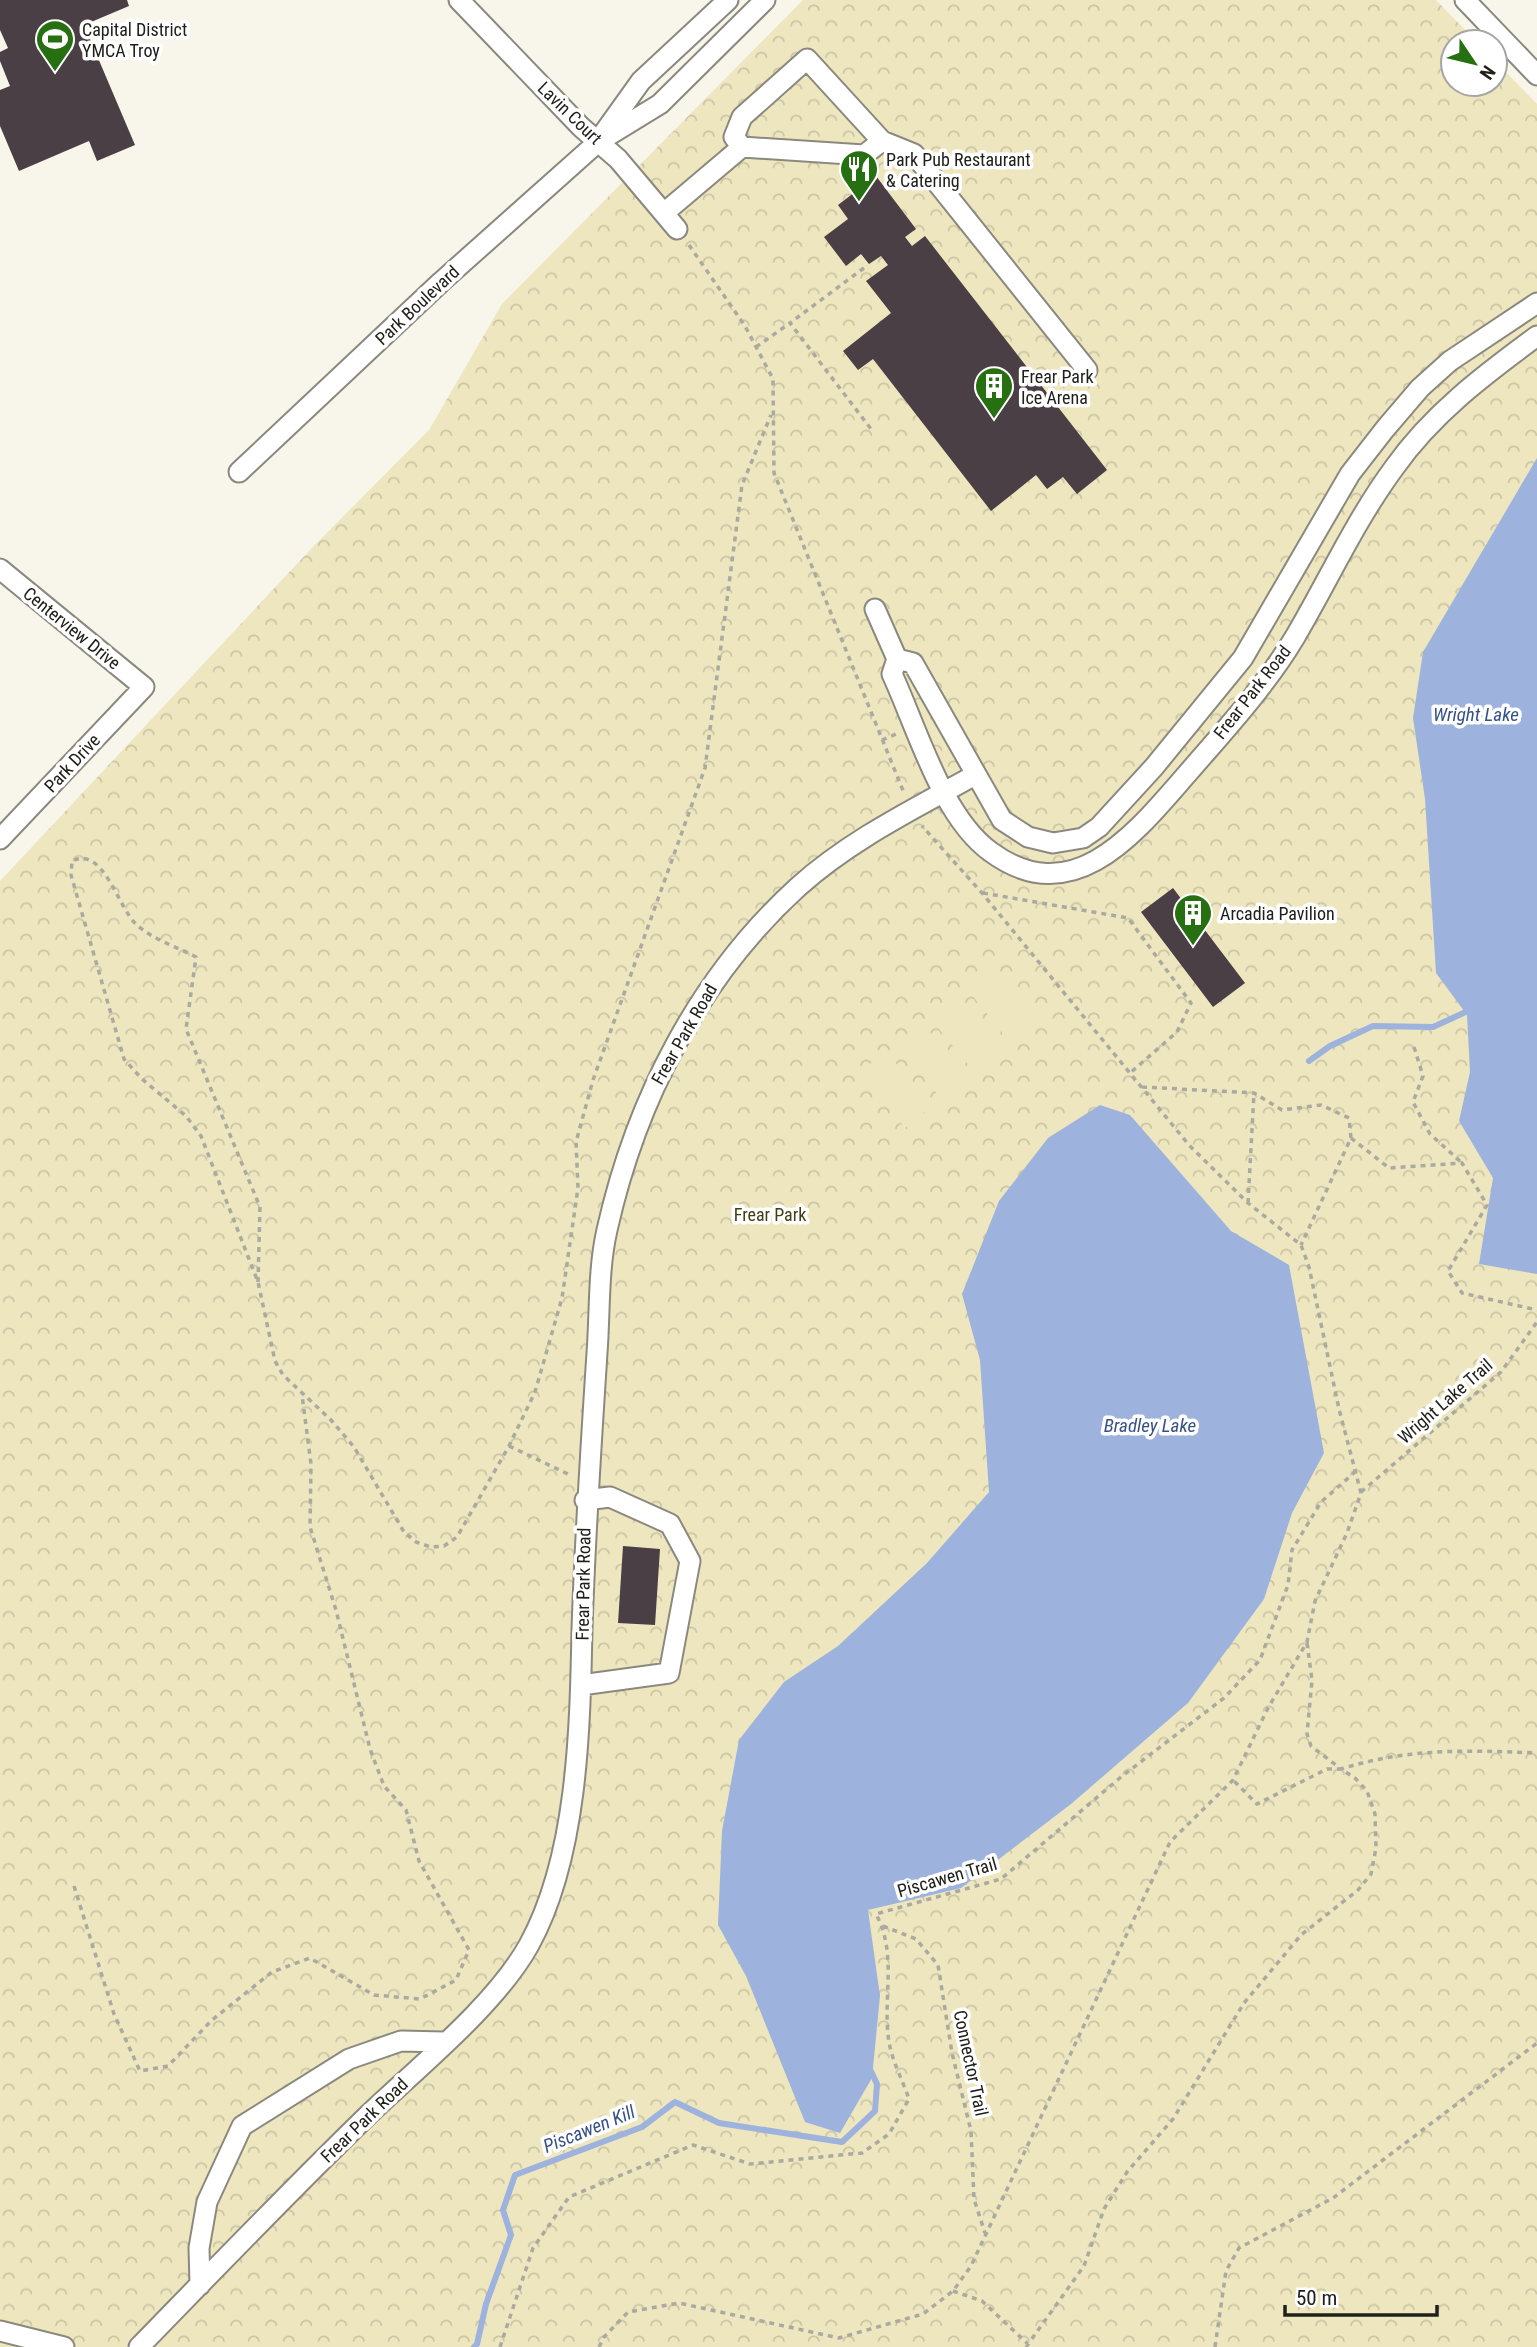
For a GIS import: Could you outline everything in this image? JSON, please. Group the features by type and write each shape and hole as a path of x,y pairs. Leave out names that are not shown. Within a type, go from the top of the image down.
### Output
{"street":[{"name":"Lavin Court","path":"458,0 618,159 677,229"},
{"name":"Park Boulevard","path":"598,142 641,81 728,0"},
{"name":"Park Boulevard","path":"239,472 441,282 598,142 660,104 765,0"},
{"path":"1465,0 1537,75"},
{"path":"742,147 734,137 742,117 807,59 882,141 914,154 1087,370"},
{"path":"664,214 742,147 864,155 882,141"},
{"name":"Frear Park Road","path":"897,659 913,663 1002,820 1028,837 1063,843 1083,838 1099,827 1154,767 1243,658 1350,474 1385,429 1420,388 1450,361 1537,303"},
{"name":"Frear Park Road","path":"875,609 897,659 892,674 954,814 991,852 1013,864 1036,871 1074,870 1123,844 1250,700 1275,667 1357,524 1395,465 1454,400 1537,336"},
{"name":"Centerview Drive","path":"0,569 144,687"},
{"name":"Park Drive","path":"0,839 144,687"},
{"name":"Frear Park Road","path":"139,2347 503,1982 530,1944 550,1892 567,1828 579,1739 585,1500 606,1234 633,1140 668,1058 721,970 762,922 798,887 857,842 975,775"},
{"path":"581,1685 669,1674 690,1561 670,1524 610,1497 585,1500"},
{"path":"200,2285 199,2248 207,2202 242,2126 349,2059 401,2041 444,2042"},
{"path":"0,2330 64,2347"}],"path":[{"path":"677,229 756,347 773,379 771,415 774,473 905,796"},
{"path":"756,347 864,268"},
{"path":"790,323 871,429"},
{"path":"258,1282 260,1207 186,1029 196,957 138,926 124,911 105,872 95,862 78,859 72,862 71,876 124,1059 142,1079 186,1116 201,1136 258,1282 275,1361 283,1375 331,1420 354,1447 404,1532 416,1542 431,1547 444,1546 457,1537 509,1446 535,1392 562,1298 578,1188 576,1142 593,1080 705,768 742,485 771,415"},
{"path":"922,826 982,893 1189,1144 1248,1203 1301,1245 1309,1267 1360,1493 1347,1533 1315,1601 1307,1642 1312,1680 1307,1734 1311,1746 1355,1778 1367,1791 1375,1814 1377,1848 1371,1874 1358,1891 1301,1935 1244,2003 1173,2119 1127,2172 1104,2209 1084,2266 1027,2345 982,2301 953,2291"},
{"path":"982,893 1128,918 1191,1003 1177,1032 1130,1073"},
{"path":"1414,1046 1423,1076 1413,1102 1430,1134 1462,1163 1487,1205 1448,1271 1462,1293 1537,1310"},
{"path":"1142,1087 1254,1093 1283,1110 1321,1105 1349,1118 1351,1138 1301,1245"},
{"path":"1248,1203 1254,1093"},
{"path":"1351,1138 1389,1168 1462,1163"},
{"name":"Wright Lake Trail","path":"1360,1493 1501,1372 1537,1322"},
{"path":"74,1886 114,2014 140,2071 167,2066 212,2020 272,1972 310,1958 374,1996 420,1999 456,1980 469,1950 419,1861 406,1810 384,1786 370,1749 336,1610 310,1527 311,1464 302,1393"},
{"path":"509,1446 576,1478"},
{"name":"Piscawen Trail","path":"882,1926 876,1913 880,1910 1001,1879 1121,1777 1224,1698 1260,1660 1287,1585 1292,1550 1321,1502 1355,1472"},
{"path":"599,2347 604,2337 628,2312 679,2303 839,2338 923,2314 953,2291 971,2266 986,2235 1170,1842 1233,1780 1268,1708 1307,1642"},
{"path":"1233,1780 1257,1804 1327,1769 1341,1769 1382,1756 1460,1749 1537,1753"},
{"path":"500,2347 533,2248 569,2197 693,2145 750,2164 862,2153 889,2134 909,2099 889,2042 889,1958 882,1926"},
{"name":"Connector Trail","path":"882,1926 916,1939 938,1965 952,2053 971,2131 974,2199 986,2235"},
{"path":"1215,2347 1226,2271 1239,2248 1333,2198 1537,2043"}],"green space":[{"name":"Frear Park","path":"803,0 1436,0 1463,28 1439,28 1439,98 1509,98 1509,75 1537,104 1537,2347 0,2347 0,881 310,550 429,430 502,304"},
{"path":"993,968 1038,1026 1013,1046 967,989"},
{"path":"957,997 1002,1053 976,1074 930,1018"},
{"path":"923,1023 968,1080 942,1100 897,1043"},
{"path":"886,1051 931,1107 905,1128 860,1072"}],"water":[{"name":"Wright Lake","path":"1537,458 1537,1274 1479,1264 1493,1178 1459,1121 1470,1072 1467,1015 1436,973 1425,799 1413,718 1423,652"},
{"name":"Bradley Lake","path":"1100,1105 1130,1115 1231,1231 1289,1265 1324,1453 1292,1513 1264,1599 1188,1703 1071,1804 961,1888 868,1910 880,1996 872,2078 840,2133 805,2122 746,1976 718,1925 722,1831 739,1740 784,1682 838,1646 927,1563 989,1492 980,1360 962,1294 999,1201 1048,1138"}],"building":[{"name":"Capital District YMCA Troy","path":"0,0 127,0 129,6 84,25 135,145 97,161 89,141 19,171 0,126 0,90 10,86 0,61 0,52 8,48 0,30"},
{"name":"Frear Park Ice Arena","path":"876,176 916,229 905,237 912,246 925,236 1107,470 1077,494 1063,477 1047,489 1036,475 991,511 873,359 858,370 843,351 891,313 866,281 888,265 881,256 869,264 861,254 846,266 824,237 848,219 838,205"},
{"name":"Arcadia Pavilion","path":"1173,888 1245,983 1213,1007 1141,912"},
{"path":"623,1546 660,1549 655,1625 618,1623"}],"waterway":[{"name":"Piscawen Kill","path":"1309,1061 1330,1046 1373,1026 1433,1027 1470,1010"},
{"name":"Piscawen Kill","path":"474,2347 511,2235 503,2210 515,2175 642,2127 675,2102 719,2123 842,2142 875,2111 877,2084 870,2069"}],"place":[{"name":"Capital District YMCA Troy","path":"55,73"},
{"name":"Park Pub Restaurant & Catering","path":"859,203"},
{"name":"Frear Park Ice Arena","path":"994,420"},
{"name":"Arcadia Pavilion","path":"1193,947"}]}
